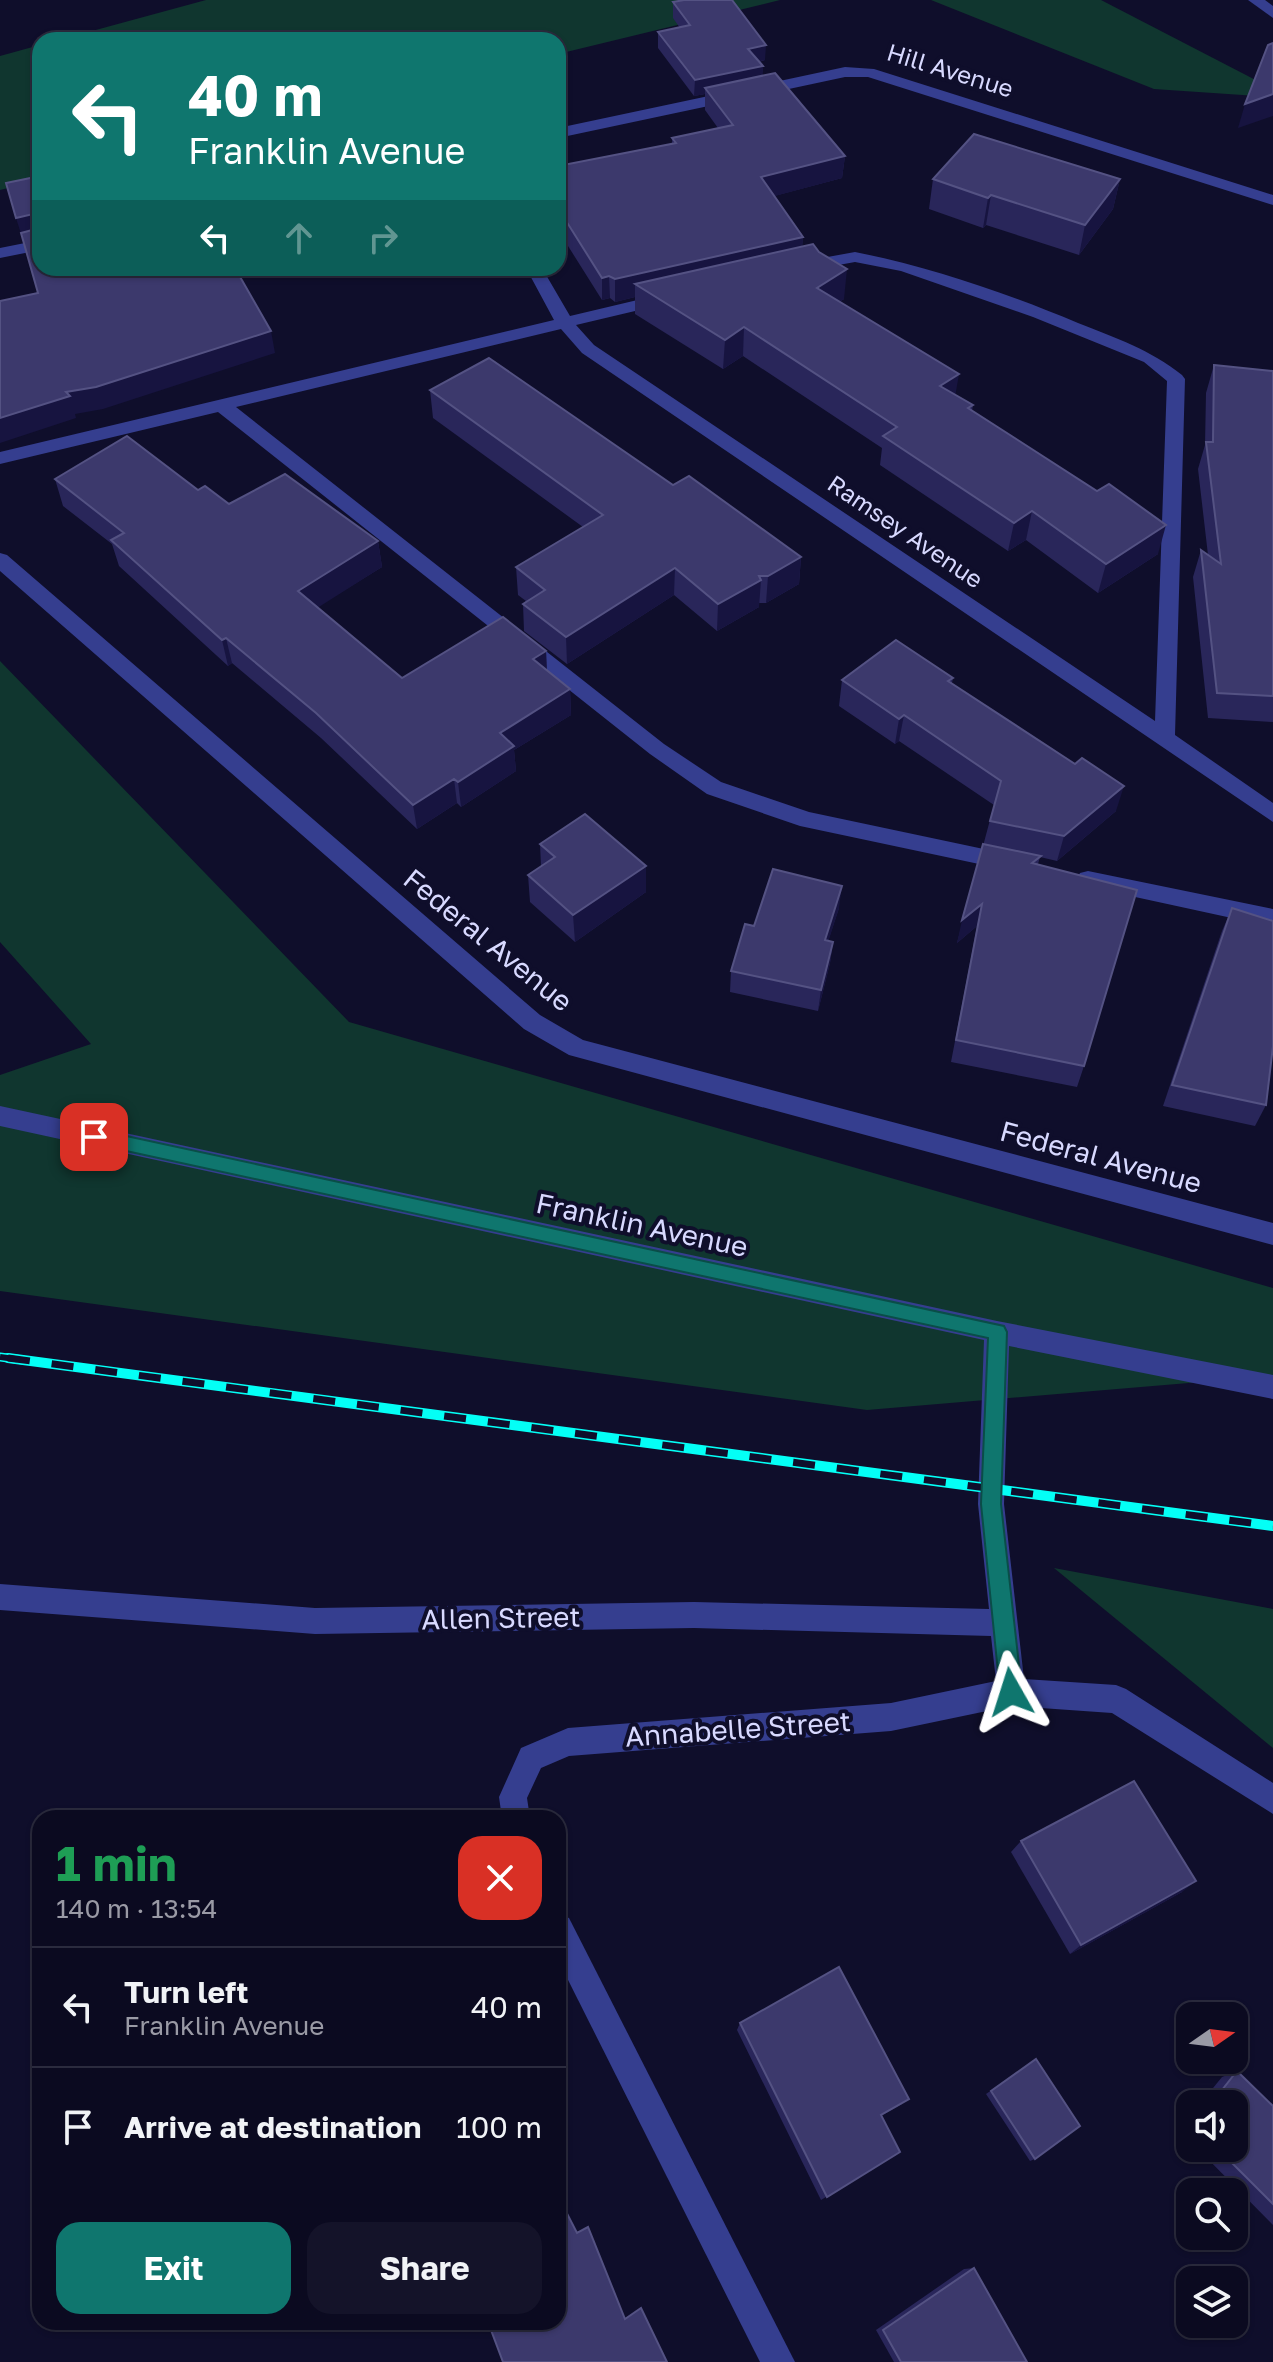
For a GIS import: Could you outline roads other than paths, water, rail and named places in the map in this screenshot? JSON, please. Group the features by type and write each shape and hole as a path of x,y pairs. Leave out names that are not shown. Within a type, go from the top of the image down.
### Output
{"street":[{"path":"1255,0 1273,13"},
{"name":"Hill Avenue","path":"566,131 845,72 869,72 1273,200"},
{"path":"0,253 32,247"},
{"path":"784,270 855,257 905,267 1039,313 1136,352 1150,358 1176,379 1165,738"},
{"name":"Ramsey Avenue","path":"539,276 565,323 588,349 1273,814"},
{"path":"0,458 682,294"},
{"path":"221,405 657,749 714,788 808,820 1040,869"},
{"name":"Federal Avenue","path":"0,560 532,1022 577,1048 1273,1234"},
{"path":"1071,875 1273,918"},
{"name":"Franklin Avenue","path":"0,1116 997,1332 1273,1387"},
{"path":"997,1332 991,1504 1011,1692"},
{"name":"Allen Street","path":"0,1597 315,1621 694,1615 1004,1623"},
{"name":"Annabelle Street","path":"515,1810 513,1797 531,1758 568,1742 891,1717 1011,1692 1116,1699 1273,1800"},
{"path":"566,1945 778,2362"}],"railway":[{"path":"0,1357 23,1360"},
{"path":"8,1358 1273,1526"}]}
